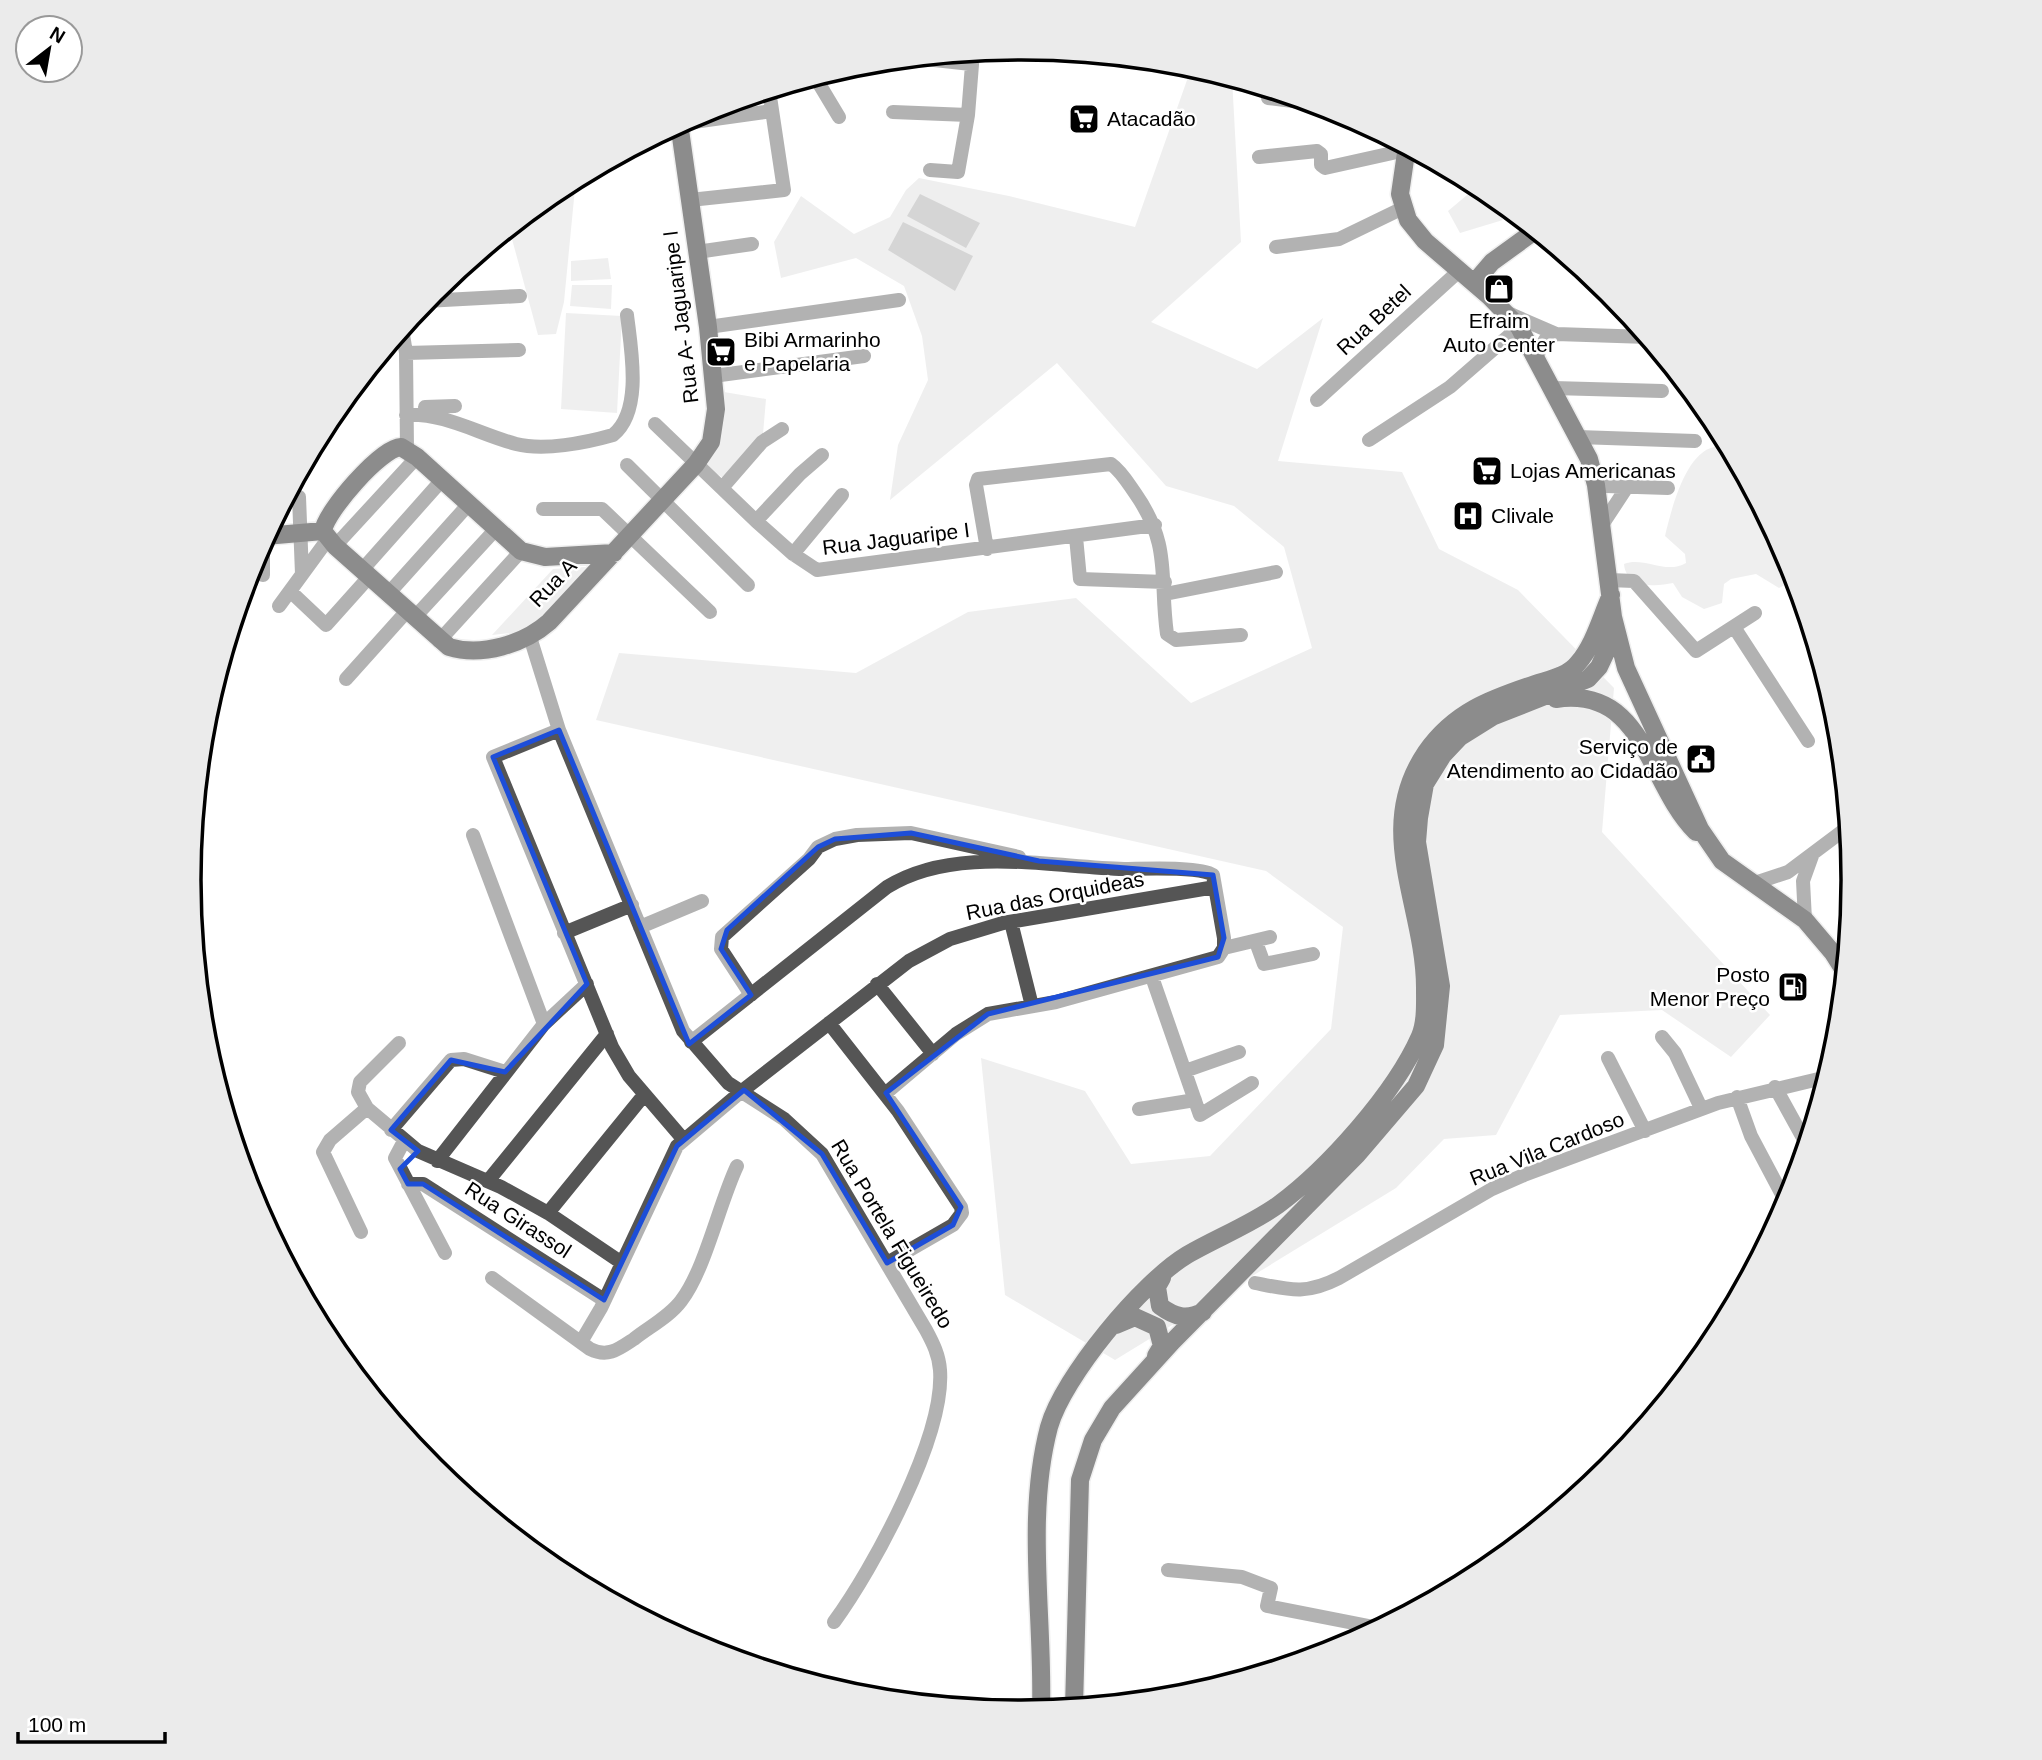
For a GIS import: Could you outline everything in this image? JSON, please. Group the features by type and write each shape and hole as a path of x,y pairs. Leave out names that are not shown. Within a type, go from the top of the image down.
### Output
{"main road":[{"name":"Rua A- Jaguaripe I","path":"614,553 696,464 714,433 713,376 708,327 681,134"},
{"path":"1405,155 1400,194 1403,208 1415,230 1519,327 1578,437 1594,477 1616,631 1636,694 1709,845"},
{"path":"1477,286 1494,266 1529,236"},
{"path":"1436,251 1468,262 1494,266"},
{"path":"1494,266 1493,286 1501,308"},
{"path":"276,537 300,534 329,539 332,511 384,453 395,447 412,453 521,551"},
{"name":"Rua A","path":"329,539 439,641 449,647 470,650 530,637 614,553"},
{"name":"Rua A","path":"521,551 545,556 614,553"},
{"path":"1041,1700 1038,1535 1041,1463 1050,1423 1067,1388 1111,1328 1174,1265 1277,1205 1315,1173 1396,1081 1421,1033 1425,1005 1420,935 1401,852 1405,809 1415,771 1449,724 1468,710 1493,698 1566,674 1577,666 1589,648 1610,588"},
{"path":"1074,1699 1080,1480 1093,1440 1112,1408 1357,1155 1416,1086 1435,1045 1441,986 1417,842 1425,784 1443,755 1460,737 1492,717 1539,701 1588,679 1599,667 1616,631"},
{"path":"1539,701 1573,696 1591,698 1626,719 1639,737 1681,817 1722,861 1805,920 1819,934 1837,960"},
{"path":"1174,1265 1157,1287 1160,1306 1177,1317 1190,1318 1207,1310"},
{"path":"1111,1328 1135,1318 1157,1327 1162,1346 1151,1366"}],"street":[{"path":"930,170 958,172 968,115 972,61"},
{"path":"820,85 839,117"},
{"path":"690,200 784,190 770,99"},
{"path":"1268,99 1274,100"},
{"path":"717,118 772,111"},
{"path":"893,112 968,115"},
{"path":"1259,157 1317,151 1321,154 1321,165 1325,168 1396,150"},
{"path":"1276,247 1339,239 1403,208"},
{"path":"697,252 752,244"},
{"name":"Rua Betel","path":"1317,400 1460,271"},
{"path":"442,299 520,296"},
{"path":"708,327 899,300"},
{"path":"1501,308 1556,334 1636,337"},
{"path":"407,411 439,416 519,445 589,441 613,435 627,416 633,356 627,315"},
{"path":"1369,440 1450,387 1519,327"},
{"path":"1536,357 1545,340 1556,334"},
{"path":"279,606 329,539 412,453 404,339"},
{"path":"406,353 519,350"},
{"path":"713,376 864,356"},
{"path":"1553,388 1662,391"},
{"path":"407,411 455,406"},
{"name":"Rua Jaguaripe I","path":"655,424 756,521 793,554 817,570 1155,525"},
{"path":"722,488 762,442 782,429"},
{"path":"1578,437 1695,441"},
{"path":"756,521 822,455"},
{"path":"988,549 976,485 978,479 1111,464 1128,483 1155,525 1165,588 1166,629 1170,638 1241,635"},
{"path":"627,465 748,584"},
{"path":"290,591 326,625 442,480"},
{"path":"1606,486 1668,488"},
{"path":"1602,525 1627,486"},
{"path":"793,554 842,495"},
{"path":"299,497 302,574"},
{"path":"388,594 468,505"},
{"path":"543,509 597,507 710,612"},
{"path":"346,679 495,530"},
{"path":"1076,537 1080,579 1165,588 1276,572"},
{"path":"439,641 521,551"},
{"path":"263,565 263,575"},
{"path":"1610,588 1634,581 1696,651 1755,613"},
{"path":"1734,627 1808,741"},
{"name":"Rua Portela Figueiredo","path":"530,637 559,730 683,1031 728,1083 743,1091 813,1143 831,1166 934,1345 941,1374 923,1453 890,1530 850,1600 834,1622"},
{"path":"559,730 494,757 564,933 620,1062 683,1139 671,1157 622,1263 581,1342"},
{"path":"751,995 721,949 722,937 824,843 857,835 911,833 1039,861 1120,869 1208,872 1213,875 1222,914 1224,948 1218,957 1152,977 982,1017 886,1093"},
{"path":"1752,884 1788,872 1840,834"},
{"path":"473,835 544,1024"},
{"path":"1805,920 1803,881 1813,855"},
{"path":"691,1042 897,881 926,871 959,865 1039,861"},
{"path":"1788,872 1803,881"},
{"name":"Rua das Orquideas","path":"683,1139 877,984 936,946 981,929 1011,922 1215,887"},
{"path":"640,927 702,901"},
{"path":"564,933 632,905"},
{"path":"1011,922 1032,1006"},
{"path":"1224,948 1263,939 1264,964 1313,954"},
{"path":"1152,977 1200,1115 1252,1083"},
{"path":"437,1161 544,1024 587,984"},
{"path":"877,984 933,1054"},
{"path":"829,1023 886,1093 952,1192 962,1213 953,1225 887,1263"},
{"path":"488,1181 607,1034"},
{"path":"1662,1037 1686,1073 1701,1108"},
{"path":"399,1043 360,1082 358,1092 367,1108 418,1151 488,1181 548,1213 622,1263"},
{"path":"1185,1072 1239,1052"},
{"path":"1608,1058 1645,1131"},
{"path":"390,1130 451,1060 464,1059 505,1072"},
{"name":"Rua Vila Cardoso","path":"1255,1283 1301,1292 1326,1285 1492,1189 1701,1108 1775,1087 1817,1079"},
{"path":"1775,1087 1801,1134"},
{"path":"548,1213 645,1095"},
{"path":"1737,1097 1751,1136 1780,1191"},
{"path":"1139,1109 1195,1100"},
{"path":"361,1232 323,1157 330,1140 367,1108"},
{"path":"404,1141 396,1152 400,1169 445,1253"},
{"path":"400,1169 418,1151"},
{"path":"492,1278 598,1353 611,1353 680,1303 696,1274 737,1166"},
{"name":"Rua Girassol","path":"408,1184 423,1184 604,1300"},
{"path":"1168,1570 1223,1573 1257,1581 1271,1588 1267,1606 1364,1625"}],"highlighted area":[{"path":"559,730 689,1044 751,995 721,949 727,930 818,847 835,839 911,833 1039,861 1213,875 1224,938 1218,957 988,1014 886,1093 961,1207 953,1225 887,1263 822,1154 744,1090 677,1146 604,1300 423,1184 408,1184 400,1169 418,1151 391,1130 451,1060 505,1072 587,984 493,757"}],"shaded area":[{"path":"1188,77 1232,87 1241,242 1151,322 1257,369 1323,318 1278,461 1402,472 1439,549 1518,590 1614,688 1602,832 1770,1015 1731,1057 1662,1010 1560,1015 1496,1135 1444,1139 1396,1188 1115,1360 1005,1295 981,1058 1085,1091 1131,1164 1210,1156 1331,1029 1343,927 1266,871 596,720 619,653 856,673 968,612 1076,598 1191,703 1312,648 1284,547 1234,506 1166,486 1057,363 890,500 898,445 928,380 922,336 904,286 856,258 781,278 774,242 801,196 854,234 890,217 906,190 919,178 1009,196 1135,227"},
{"path":"575,192 564,302 556,334 538,335 512,237"},
{"path":"1469,193 1500,214 1503,220 1460,233 1448,211"},
{"path":"920,194 980,223 966,248 907,216"},
{"path":"903,222 973,256 955,291 888,250"},
{"path":"608,258 611,279 571,281 571,261"},
{"path":"572,285 612,285 611,309 570,306"},
{"path":"566,313 622,316 617,413 561,409"},
{"path":"718,391 766,399 763,434 725,479 702,465"},
{"path":"1715,443 1757,517 1786,584 1779,588 1756,574 1731,579 1724,584 1722,603 1704,609 1682,597 1673,583 1650,585 1636,582 1626,572 1624,564 1639,562 1670,567 1686,563 1685,554 1665,536 1675,498 1687,471 1704,452"},
{"path":"586,567 528,631 492,635 553,569"}],"place":[{"name":"Atacadão","path":"1084,119"},
{"name":"Efraim Auto Center","path":"1499,289"},
{"name":"Bibi Armarinho e Papelaria","path":"721,352"},
{"name":"Lojas Americanas","path":"1487,471"},
{"name":"Clivale","path":"1468,516"},
{"name":"Serviço de Atendimento ao Cidadão","path":"1701,759"},
{"name":"Posto Menor Preço","path":"1793,987"}]}
